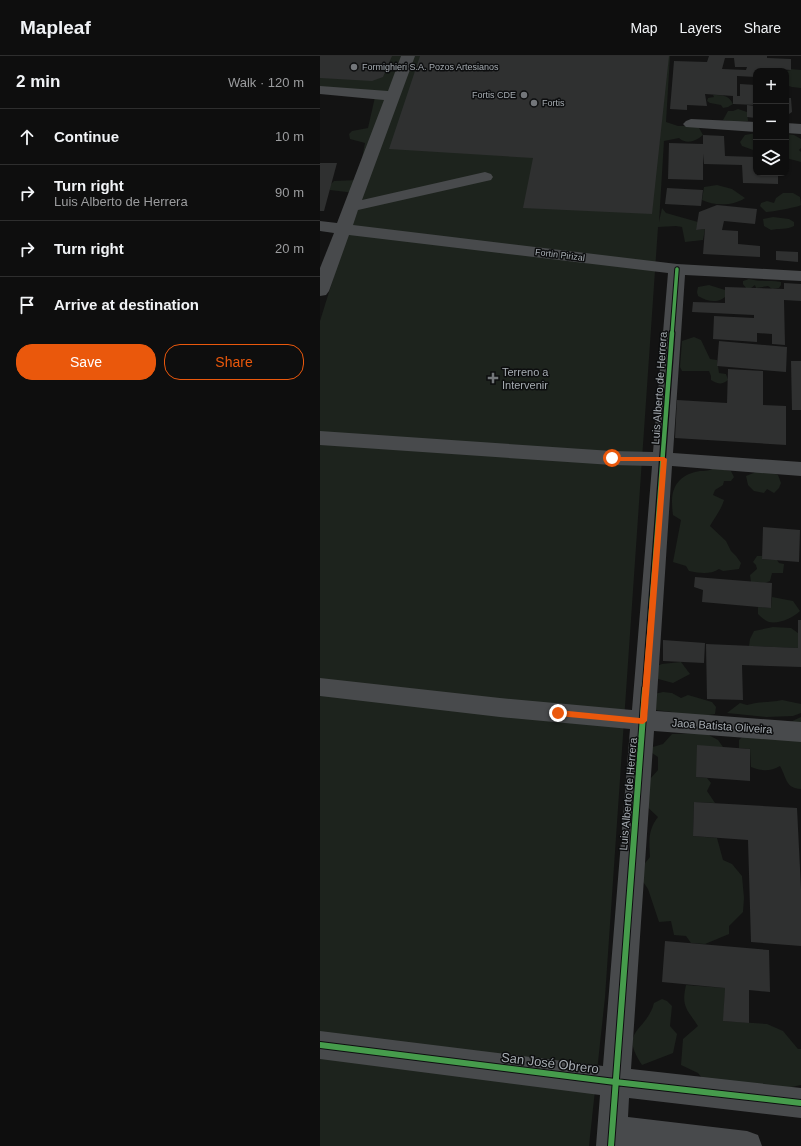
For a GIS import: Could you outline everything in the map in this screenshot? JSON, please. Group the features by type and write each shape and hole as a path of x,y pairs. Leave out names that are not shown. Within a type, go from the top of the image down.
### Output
{"street":[{"path":"320,291 408,56"},
{"path":"320,90 394,96"},
{"path":"691,124 753,127"},
{"path":"789,128 801,129"},
{"path":"352,207 485,177"},
{"name":"Fortin Pirizal","path":"320,226 677,269 801,276"},
{"name":"Luis Alberto de Herrera","path":"612,1138 615,1082 664,459 677,269"},
{"path":"320,438 801,469"},
{"name":"Jaoa Batista Oliveira","path":"320,686 426,700 643,721 801,732"},
{"name":"San José Obrero","path":"320,1045 615,1082 801,1103"},
{"path":"612,1138 747,1146"}],"shaded area":[{"path":"320,56 670,56 666,122 678,126 698,126 703,135 688,142 679,138 664,141 659,222 662,208 666,213 698,222 696,230 705,229 703,240 685,242 682,227 658,227 605,997 589,1146 320,1146 320,321 347,234 355,193 330,190 329,186 334,181 358,180 365,143 350,139 349,134 352,131 368,128 375,97 320,92"},
{"path":"789,70 801,70 801,88 789,86"},
{"path":"713,95 725,96 733,104 723,108 721,105 710,103 707,101 708,98 714,97"},
{"path":"738,109 747,112 748,121 736,122 723,120 728,111"},
{"path":"753,134 753,150 742,146 740,142 745,135"},
{"path":"789,134 794,135 801,139 801,148 799,150 801,152 801,162 789,159"},
{"path":"717,185 732,189 745,198 730,204 718,204 702,200 704,187"},
{"path":"783,193 793,193 800,197 801,205 766,212 760,206 761,203 767,201 774,203 776,198"},
{"path":"773,217 789,219 794,222 794,226 771,230 764,226 763,219"},
{"path":"749,279 781,282 781,285 779,288 772,289 768,286 756,288 755,285 751,288 746,288 743,281"},
{"path":"709,285 725,290 725,297 712,301 698,296 698,287"},
{"path":"694,337 701,340 710,359 717,360 719,373 726,374 728,380 726,382 718,383 711,380 709,371 682,371 680,367 682,341"},
{"path":"714,468 731,471 734,477 731,481 724,481 723,485 715,490 713,495 724,500 720,510 710,526 726,541 731,551 741,563 739,569 723,571 719,569 704,573 689,571 686,566 673,562 681,520 673,515 673,494 682,478 695,472"},
{"path":"768,471 778,475 781,483 779,488 774,493 767,489 764,493 754,491 748,485 746,476 756,472"},
{"path":"757,556 762,556 762,559 777,560 779,563 784,564 783,573 772,573 770,581 765,583 751,582 750,575 757,569 753,562"},
{"path":"772,597 793,601 800,611 790,618 781,621 766,621 758,614 758,607 771,608"},
{"path":"773,627 791,628 798,633 798,648 749,646 750,639 754,631"},
{"path":"681,662 690,674 673,683 651,677 654,667 662,664"},
{"path":"663,692 672,693 681,698 688,695 712,702 716,707 715,714 679,720 672,712 648,709 650,695"},
{"path":"782,700 801,704 801,713 793,716 766,717 727,713 740,703 747,705"},
{"path":"801,717 801,789 792,787 787,782 780,766 766,770 751,767 750,749 739,748 739,740 748,731 784,725"},
{"path":"705,733 718,740 723,747 696,777 707,778 711,783 707,791 715,803 694,802 693,836 717,838 723,860 732,864 742,876 744,898 743,912 729,926 729,934 705,944 691,943 686,936 674,935 671,921 659,922 648,889 637,873 650,857 649,845 652,826 658,817 642,802 643,787 658,770 658,757 646,749 663,744 672,734"},
{"path":"686,985 725,988 724,1021 767,1024 783,1031 798,1049 801,1049 801,1085 773,1091 706,1083 698,1073 681,1065 683,1039 698,1026 686,1007 684,998"},
{"path":"662,999 667,1001 672,1006 670,1026 677,1034 673,1053 642,1065 635,1053 633,1037 650,1013 654,1003"}],"building":[{"name":"Formighieri S.A. Pozos Artesianos","path":"320,56 392,56 383,77 372,81 320,78"},
{"name":"Fortis","path":"420,56 669,56 652,214 523,208 533,158 389,149"},
{"path":"709,56 767,56 767,58 791,59 791,70 789,70 789,68 753,68 753,77 737,76 737,96 740,96 740,84 753,85 753,105 733,104 733,96 705,94 707,106 687,105 687,110 670,109 674,61 707,62","holes":["725,58 734,58 735,67 747,67 746,70 722,69"]},
{"path":"789,98 791,98 792,112 789,114"},
{"path":"747,105 753,106 753,118 747,117"},
{"path":"703,135 724,136 725,156 753,157 753,176 778,176 778,184 743,183 742,165 704,164 703,154 703,180 668,179 669,143 703,144"},
{"path":"320,163 337,163 324,211 320,211"},
{"path":"667,188 703,190 701,206 665,204"},
{"path":"717,205 757,209 755,224 724,221 722,230 738,231 738,244 760,246 760,257 703,254 705,229 696,230 699,212"},
{"path":"776,251 798,252 798,262 776,260"},
{"path":"784,283 801,284 801,301 784,300 785,345 772,344 772,334 757,333 757,342 713,339 714,316 754,318 754,315 692,312 693,302 725,303 725,287 784,289"},
{"path":"719,341 787,347 786,372 717,366"},
{"path":"791,361 801,361 801,410 792,410"},
{"path":"728,369 763,371 763,405 786,406 786,445 675,438 677,400 727,403"},
{"path":"763,527 800,530 799,562 762,559"},
{"path":"695,577 772,583 771,608 702,602 703,590 694,587"},
{"path":"798,620 801,620 801,667 742,665 743,700 707,699 706,644 798,648"},
{"path":"663,640 705,643 704,663 663,661"},
{"path":"697,745 750,749 750,781 696,777"},
{"path":"694,802 797,808 801,889 801,946 751,942 748,840 693,836"},
{"path":"665,941 769,950 770,992 749,990 749,1023 723,1021 725,988 662,982"}],"cycle path":[{"path":"611,1146 677,269"},
{"path":"320,1045 615,1082 801,1103"}],"place":[{"name":"Formighieri S.A. Pozos Artesianos","path":"354,67"},
{"name":"Fortis CDE","path":"524,95"},
{"name":"Fortis","path":"534,103"},
{"name":"Terreno a Intervenir","path":"493,378"}],"route":[{"path":"558,713 643,721 664,459 612,458"}]}
